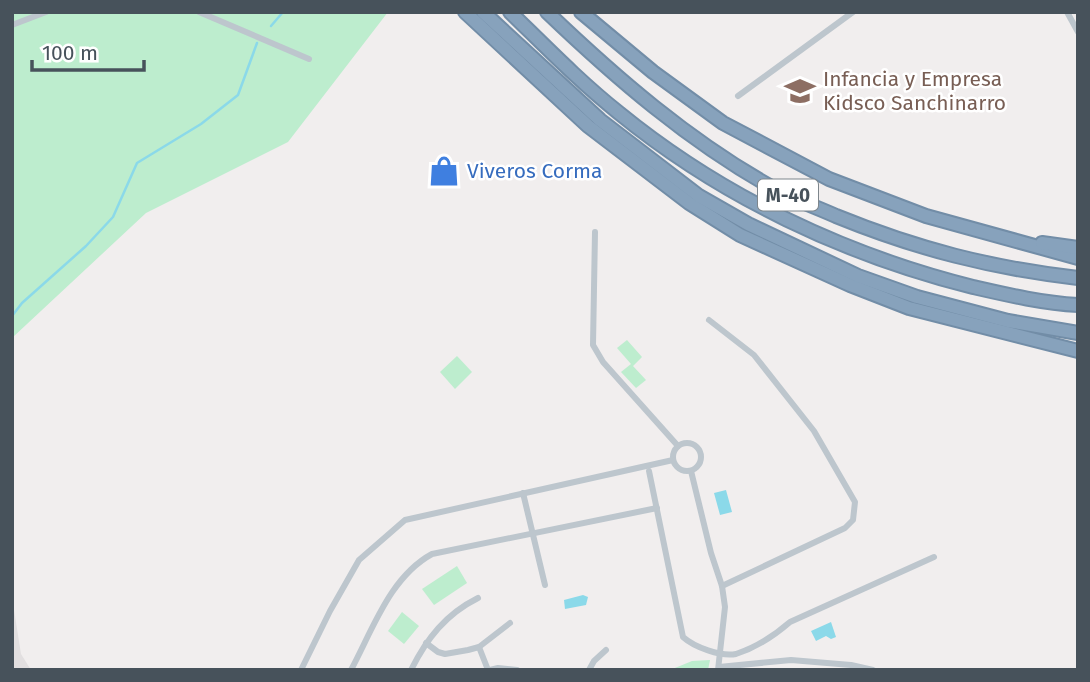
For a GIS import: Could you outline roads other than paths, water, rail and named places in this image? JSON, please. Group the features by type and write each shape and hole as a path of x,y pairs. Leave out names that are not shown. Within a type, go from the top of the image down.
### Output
{"highway":[{"path":"465,12 588,126 689,203 740,235 850,285 909,308 1078,351"},
{"path":"483,12 600,120 699,195 748,224 858,276 917,297 1009,321 1078,333"},
{"name":"M-40","path":"510,12 617,113 709,178 764,208 868,256 929,276 1008,295 1078,305"},
{"name":"M-40","path":"547,12 587,51 675,125 774,188 880,234 933,252 1019,271 1078,278"},
{"path":"580,12 653,72 723,123 829,179 926,216 1078,258"},
{"path":"1007,238 1078,248"}],"street":[{"path":"12,25 46,12"},
{"path":"199,12 309,59"},
{"path":"738,96 853,12"},
{"path":"1067,12 1078,32"},
{"path":"595,232 593,345 603,362 678,446"},
{"path":"709,320 754,355 796,405 855,502 853,520 845,528 722,586"},
{"path":"691,443 700,450 701,463 691,471 680,469 673,460 678,446 691,443"},
{"path":"301,670 359,560 405,520 673,460"},
{"path":"649,471 683,637 693,647 734,654 775,635 790,622 934,557"},
{"path":"691,471 722,586 725,607 718,668 791,660 851,665 873,670"},
{"path":"523,492 545,585"},
{"path":"351,670 399,581 415,564 432,554 657,508"},
{"path":"411,670 426,643 447,618 478,598"},
{"path":"426,643 438,652 446,654 479,647 510,623"},
{"path":"479,647 489,670 517,670"},
{"path":"589,670 606,650"}],"water":[{"path":"726,490 732,512 720,515 714,493"},
{"path":"583,595 588,597 586,605 565,609 564,600"},
{"path":"831,622 836,637 831,639 826,636 816,641 811,631"}],"waterway":[{"path":"271,26 283,12"},
{"path":"12,316 22,303 86,246 113,217 137,163 201,124 238,95 257,43"}],"place":[{"name":"Infancia y Empresa Kidsco Sanchinarro","path":"800,91"},
{"name":"Viveros Corma","path":"444,171"}]}
